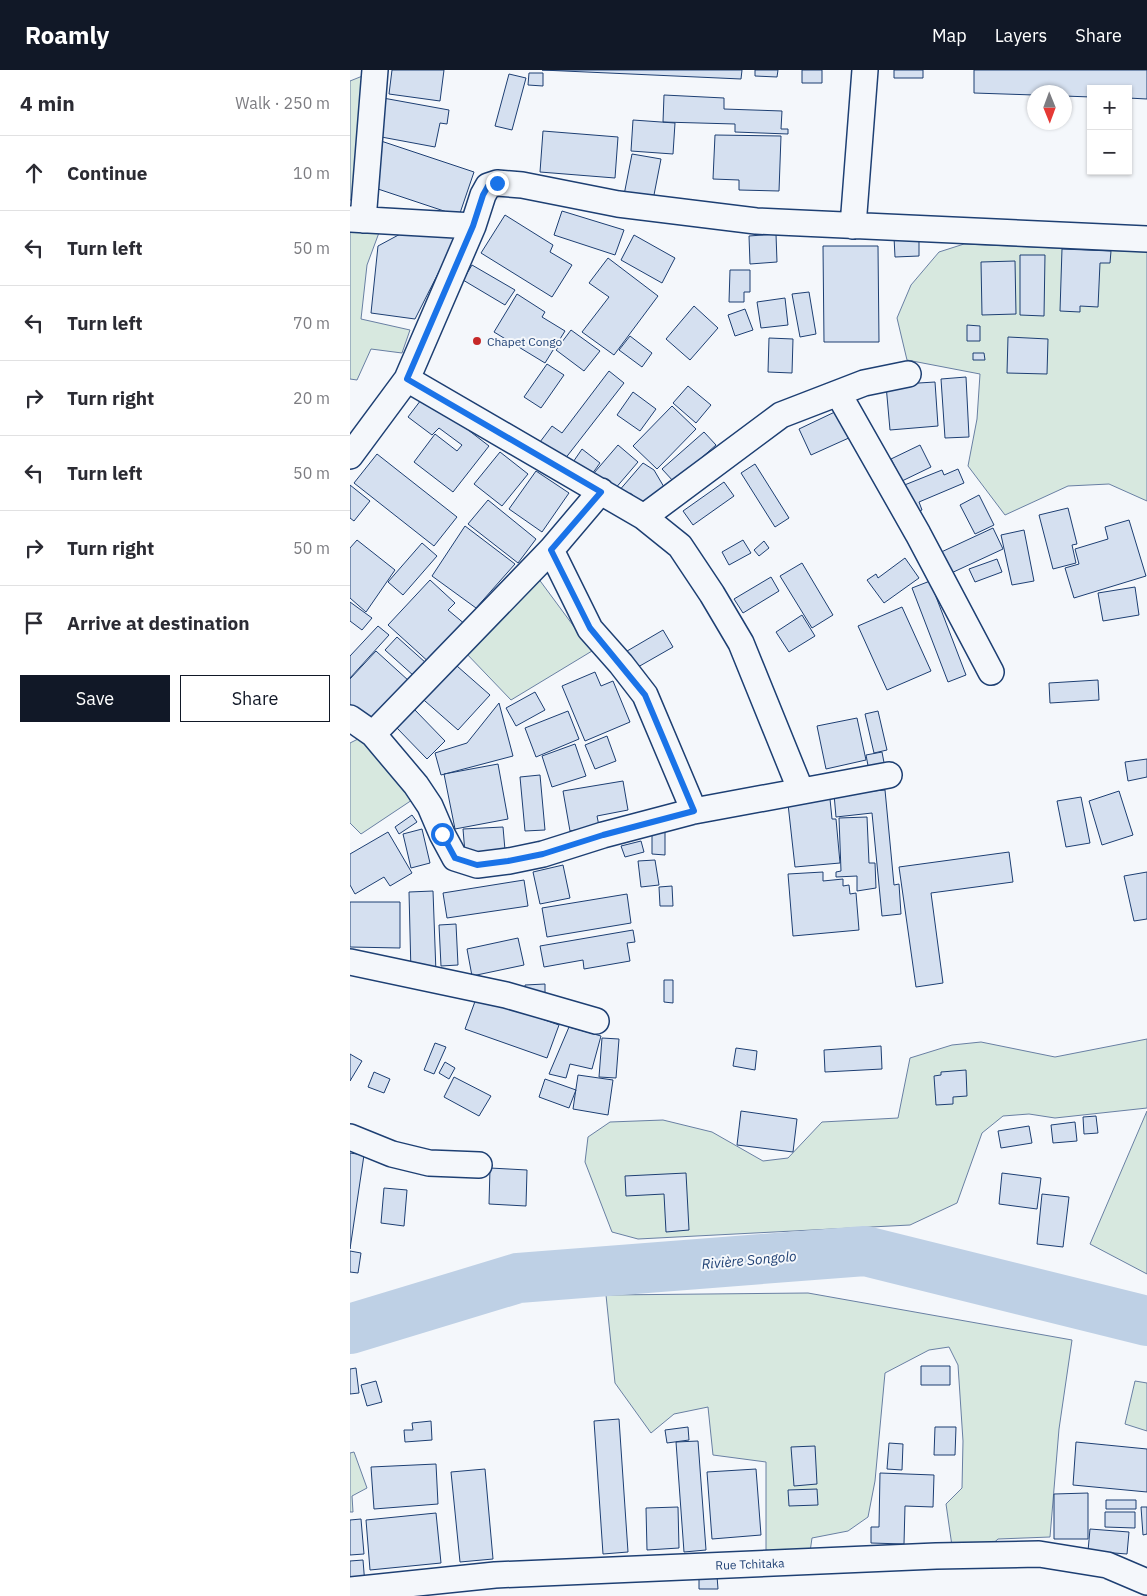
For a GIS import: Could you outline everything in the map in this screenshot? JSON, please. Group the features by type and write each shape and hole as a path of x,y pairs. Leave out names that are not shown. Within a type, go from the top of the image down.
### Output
{"street":[{"path":"374,70 357,220 473,226"},
{"path":"853,226 865,70"},
{"path":"350,456 407,379 473,226 483,195 488,186 497,183 522,185 618,204 736,219 1147,239"},
{"path":"644,517 781,415 864,383 908,374"},
{"path":"407,379 644,517 680,546 712,594 736,635 801,791"},
{"path":"838,393 918,534 991,672"},
{"path":"373,734 551,550 601,492"},
{"path":"551,550 590,628 645,695 694,811"},
{"path":"350,718 373,734 421,792 430,806 455,858 477,865 543,854 603,835 694,811 889,775"},
{"path":"350,962 506,995 596,1022"},
{"path":"350,1138 392,1154 429,1163 479,1165"},
{"name":"Rue Tchitaka","path":"350,1590 495,1575 936,1556 1039,1554 1107,1565 1147,1582"}],"shaded area":[{"path":"365,75 355,200 350,200 350,81"},
{"path":"350,227 380,230 367,265 361,319 410,330 402,353 371,349 357,380 350,379"},
{"path":"964,244 1147,252 1147,501 1109,484 1068,486 1005,515 968,466 977,419 980,374 907,360 897,318 911,285 939,252"},
{"path":"538,578 592,651 511,700 464,651"},
{"path":"364,736 415,798 361,834 350,823 350,743"},
{"path":"1147,1039 1147,1108 1055,1118 1029,1114 1003,1116 982,1133 957,1203 910,1225 638,1239 612,1232 585,1162 588,1137 610,1122 663,1120 712,1132 763,1161 788,1158 822,1122 898,1118 910,1058 952,1045 981,1042 1055,1057"},
{"path":"1147,1111 1147,1274 1090,1244"},
{"path":"808,1293 1072,1340 1059,1429 1050,1537 998,1539 988,1548 952,1546 946,1504 962,1488 963,1441 958,1365 949,1347 929,1350 885,1373 875,1481 868,1517 848,1531 812,1538 810,1552 799,1556 766,1550 766,1462 713,1455 708,1407 674,1414 651,1433 615,1383 606,1295"},
{"path":"1135,1381 1147,1383 1147,1431 1125,1424"},
{"path":"354,1452 367,1488 352,1496 353,1512 350,1512 350,1453"}],"building":[{"path":"392,70 444,70 440,101 389,94"},
{"path":"542,70 742,70 741,79"},
{"path":"755,70 778,70 777,77 755,76"},
{"path":"802,70 822,70 822,83 802,83"},
{"path":"894,70 923,70 923,78 894,78"},
{"path":"974,70 1147,70 1147,99 1132,98 1132,85 1087,85 1087,97 1072,96 1072,85 1027,85 1027,95 974,93"},
{"path":"529,73 543,73 543,86 528,85"},
{"path":"509,74 526,78 512,130 495,126"},
{"path":"664,95 724,98 724,109 782,111 781,129 788,129 788,134 735,132 735,124 663,122"},
{"path":"383,98 449,110 447,124 440,123 435,147 376,136"},
{"path":"633,120 675,123 673,154 631,151"},
{"path":"543,131 618,137 615,178 540,172"},
{"path":"715,135 781,136 779,191 739,190 739,180 713,179"},
{"path":"381,141 474,172 459,216 366,185"},
{"path":"632,154 661,159 653,200 624,195"},
{"path":"562,211 624,230 615,255 554,235"},
{"path":"505,215 553,245 550,252 572,265 552,297 481,253"},
{"path":"404,232 456,238 415,319 371,313 378,246"},
{"path":"776,234 777,262 750,264 749,236"},
{"path":"634,235 675,258 662,283 621,260"},
{"path":"894,237 919,237 919,256 895,257"},
{"path":"823,246 878,246 879,342 824,342"},
{"path":"1062,249 1111,251 1110,263 1100,263 1098,307 1080,306 1080,312 1060,311"},
{"path":"1020,255 1045,255 1044,316 1020,315"},
{"path":"608,258 658,296 614,355 582,332 609,297 589,283"},
{"path":"1015,261 1016,314 982,315 981,262"},
{"path":"472,265 515,290 505,305 463,280"},
{"path":"730,270 750,270 750,292 744,292 744,302 729,302"},
{"path":"809,292 816,334 800,337 792,294"},
{"path":"517,294 545,312 542,317 565,331 545,363 494,332"},
{"path":"785,298 788,325 761,328 757,302"},
{"path":"694,306 718,328 690,360 666,339"},
{"path":"745,309 753,330 735,336 728,315"},
{"path":"967,325 980,326 980,341 967,341"},
{"path":"571,330 600,351 584,371 556,350"},
{"path":"630,336 652,353 642,367 619,350"},
{"path":"1008,337 1048,339 1047,374 1007,373"},
{"path":"769,338 793,339 792,373 768,372"},
{"path":"973,353 984,353 985,360 973,360"},
{"path":"547,364 564,375 541,408 524,397"},
{"path":"609,371 624,383 561,464 537,446 552,426 562,433"},
{"path":"966,377 969,437 945,438 941,379"},
{"path":"935,382 938,426 890,430 886,385"},
{"path":"688,386 711,405 696,423 673,403"},
{"path":"633,392 656,409 640,431 617,415"},
{"path":"424,396 489,446 453,492 414,462 435,434 457,451 462,445 439,428 432,435 408,417"},
{"path":"672,406 696,429 657,469 633,446"},
{"path":"839,410 851,437 811,455 799,429"},
{"path":"704,432 716,445 674,482 662,469"},
{"path":"618,445 638,462 614,490 594,473"},
{"path":"920,445 931,467 902,481 891,459"},
{"path":"582,449 600,463 587,481 569,468"},
{"path":"500,452 528,474 502,506 474,484"},
{"path":"377,454 457,517 434,546 354,483"},
{"path":"643,463 654,470 664,487 637,506 630,500 634,496 630,493 626,497 618,492"},
{"path":"755,464 789,518 775,527 741,473"},
{"path":"958,469 964,483 919,502 922,510 914,513 902,486 942,470 944,475"},
{"path":"536,471 569,493 542,532 509,509"},
{"path":"724,482 734,496 693,525 683,511"},
{"path":"350,485 370,501 354,521 350,518"},
{"path":"979,495 994,525 975,534 960,505"},
{"path":"488,500 536,539 518,563 468,524"},
{"path":"1068,508 1077,544 1072,545 1076,563 1053,569 1039,515"},
{"path":"1129,520 1146,576 1074,598 1065,568 1079,564 1075,549 1108,539 1105,527"},
{"path":"465,526 515,564 476,608 432,576"},
{"path":"993,528 1003,549 947,575 937,554"},
{"path":"1024,530 1034,581 1012,585 1001,535"},
{"path":"357,540 395,570 366,612 350,598 350,548"},
{"path":"743,540 751,553 729,565 722,552"},
{"path":"764,541 769,548 759,556 754,550"},
{"path":"422,543 437,556 403,595 388,582"},
{"path":"905,558 919,578 884,603 867,580 876,574 878,578"},
{"path":"997,559 1002,572 975,582 969,569"},
{"path":"802,563 833,615 812,628 780,576"},
{"path":"771,577 779,591 743,613 734,599"},
{"path":"430,580 455,603 448,610 466,625 431,664 388,625"},
{"path":"930,581 966,675 948,682 912,588"},
{"path":"1135,587 1139,615 1103,621 1098,593"},
{"path":"350,602 372,618 362,630 350,621"},
{"path":"902,607 931,671 887,690 858,626"},
{"path":"802,615 815,636 789,652 776,632"},
{"path":"378,626 389,635 350,678 350,656"},
{"path":"663,630 673,647 631,671 622,654"},
{"path":"397,637 426,663 414,676 385,650"},
{"path":"376,651 409,681 370,723 350,705 350,679"},
{"path":"449,659 490,695 458,730 417,694"},
{"path":"595,672 601,686 613,681 630,722 585,741 562,686"},
{"path":"1098,680 1099,700 1050,703 1049,683"},
{"path":"535,692 545,710 516,726 506,708"},
{"path":"499,703 513,756 441,775 435,753 467,743"},
{"path":"414,709 445,741 427,759 396,727"},
{"path":"568,711 579,739 536,757 525,728"},
{"path":"878,711 887,750 874,753 865,714"},
{"path":"857,718 866,760 826,769 817,726"},
{"path":"607,736 616,761 595,769 585,745"},
{"path":"575,744 586,776 552,787 542,756"},
{"path":"882,752 886,773 870,776 866,755"},
{"path":"1147,759 1147,777 1128,781 1125,762"},
{"path":"498,764 508,819 455,829 444,774"},
{"path":"540,775 545,830 525,831 520,777"},
{"path":"623,781 628,810 597,816 599,826 570,831 563,791"},
{"path":"885,790 894,885 899,884 901,914 882,916 872,813 836,817 834,794"},
{"path":"1119,791 1133,835 1102,845 1089,801"},
{"path":"1081,797 1090,843 1066,847 1057,801"},
{"path":"830,799 832,819 836,819 840,863 795,867 788,804"},
{"path":"412,815 417,822 399,834 395,827"},
{"path":"867,817 869,863 875,863 876,888 857,891 857,876 836,877 836,872 841,871 839,818"},
{"path":"503,827 505,850 465,853 463,829"},
{"path":"422,829 430,863 411,868 403,834"},
{"path":"652,830 665,830 665,855 652,854"},
{"path":"388,832 412,873 390,886 384,877 355,894 350,885 350,854"},
{"path":"641,841 644,852 625,857 621,846"},
{"path":"1009,852 1013,882 931,893 943,983 916,987 899,867"},
{"path":"655,860 659,885 641,887 638,861"},
{"path":"563,865 570,898 540,904 533,872"},
{"path":"823,872 823,881 843,879 843,886 849,885 850,894 856,893 859,930 793,936 788,874"},
{"path":"1147,872 1147,919 1134,921 1124,876"},
{"path":"524,880 528,906 447,918 443,893"},
{"path":"672,886 673,906 660,906 659,887"},
{"path":"433,891 436,973 411,973 409,892"},
{"path":"627,894 631,923 547,937 542,908"},
{"path":"350,902 400,902 400,948 350,947"},
{"path":"456,924 458,965 441,966 439,925"},
{"path":"633,930 635,942 627,943 630,961 584,969 583,960 544,967 540,946"},
{"path":"518,938 524,965 472,976 467,949"},
{"path":"664,980 673,980 673,1003 664,1002"},
{"path":"545,984 545,997 525,998 525,985"},
{"path":"477,996 559,1025 547,1058 465,1029"},
{"path":"569,1027 601,1036 592,1069 570,1064 566,1078 549,1074"},
{"path":"602,1038 619,1039 616,1078 599,1077"},
{"path":"435,1043 446,1047 434,1074 424,1070"},
{"path":"881,1046 882,1069 825,1072 824,1050"},
{"path":"736,1048 757,1051 755,1070 733,1066"},
{"path":"350,1054 362,1061 350,1081"},
{"path":"445,1062 455,1068 449,1079 439,1073"},
{"path":"966,1070 967,1096 953,1097 953,1104 936,1105 934,1076 941,1075 941,1072"},
{"path":"374,1072 390,1079 384,1093 368,1087"},
{"path":"578,1075 613,1080 608,1115 573,1109"},
{"path":"454,1077 491,1096 479,1116 444,1097"},
{"path":"545,1079 576,1090 569,1108 539,1097"},
{"path":"741,1111 797,1119 793,1152 737,1145"},
{"path":"1096,1116 1098,1133 1084,1134 1083,1117"},
{"path":"1075,1122 1077,1141 1053,1143 1051,1125"},
{"path":"1029,1126 1032,1143 1001,1148 998,1131"},
{"path":"350,1153 364,1155 350,1249"},
{"path":"490,1168 527,1170 526,1206 489,1204"},
{"path":"686,1173 689,1230 666,1232 664,1194 626,1196 625,1176"},
{"path":"1002,1173 1041,1178 1037,1209 999,1204"},
{"path":"384,1188 407,1190 404,1226 381,1223"},
{"path":"1042,1194 1069,1197 1063,1247 1037,1244"},
{"path":"350,1251 361,1253 358,1273 350,1272"},
{"path":"921,1366 950,1366 950,1385 921,1385"},
{"path":"356,1368 359,1393 350,1394 350,1369"},
{"path":"376,1381 382,1402 367,1406 361,1385"},
{"path":"619,1419 628,1552 603,1554 594,1421"},
{"path":"431,1421 432,1440 405,1442 404,1430 413,1430 412,1423"},
{"path":"688,1427 689,1440 667,1443 665,1430"},
{"path":"935,1427 956,1427 955,1455 934,1455"},
{"path":"698,1441 706,1550 684,1552 676,1442"},
{"path":"1076,1442 1147,1449 1147,1492 1073,1485"},
{"path":"889,1443 903,1444 902,1470 887,1469"},
{"path":"815,1446 817,1484 794,1486 791,1447"},
{"path":"436,1464 438,1504 374,1509 371,1467"},
{"path":"485,1469 493,1559 460,1562 451,1472"},
{"path":"756,1469 761,1535 712,1539 707,1472"},
{"path":"880,1473 934,1475 933,1507 905,1506 904,1544 871,1543 871,1527 879,1527"},
{"path":"817,1489 818,1505 789,1506 788,1490"},
{"path":"1088,1493 1088,1539 1054,1539 1054,1494"},
{"path":"1106,1500 1136,1500 1136,1509 1106,1509"},
{"path":"678,1507 679,1548 647,1550 646,1508"},
{"path":"1141,1507 1147,1507 1147,1534 1143,1535"},
{"path":"1105,1512 1135,1512 1135,1528 1105,1527"},
{"path":"436,1513 441,1563 370,1570 366,1520"},
{"path":"361,1519 364,1554 350,1555 350,1520"},
{"path":"1090,1529 1129,1532 1127,1554 1088,1551"},
{"path":"363,1560 365,1585 350,1586 350,1561"},
{"path":"699,1573 717,1576 718,1589 699,1589"}],"waterway":[{"name":"Rivière Songolo","path":"350,1329 518,1278 865,1251 1147,1321"}],"place":[{"name":"Chapet Congo","path":"477,341"}],"route":[{"path":"442,834 455,858 477,865 543,854 603,835 694,811 645,695 590,628 551,550 601,492 407,379 473,226 483,195 488,186 497,183"}]}
